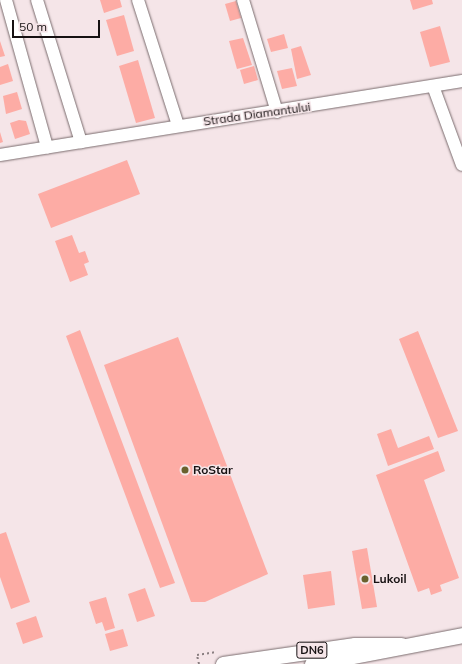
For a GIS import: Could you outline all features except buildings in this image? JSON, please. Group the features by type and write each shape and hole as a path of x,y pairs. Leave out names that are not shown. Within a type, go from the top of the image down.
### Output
{"main road":[{"name":"DN6","path":"312,664 401,645 462,635"},
{"name":"DN6","path":"219,658 355,645 401,645"}],"street":[{"path":"6,0 47,147"},
{"path":"37,0 81,142"},
{"path":"138,0 178,126"},
{"path":"243,0 277,112"},
{"name":"Strada Diamantului","path":"0,155 178,126 277,112 462,81"},
{"path":"433,86 462,165"}],"path":[{"path":"199,664 197,654 219,658"}],"place":[{"name":"RoStar","path":"185,470"},
{"name":"Lukoil","path":"365,579"}]}
